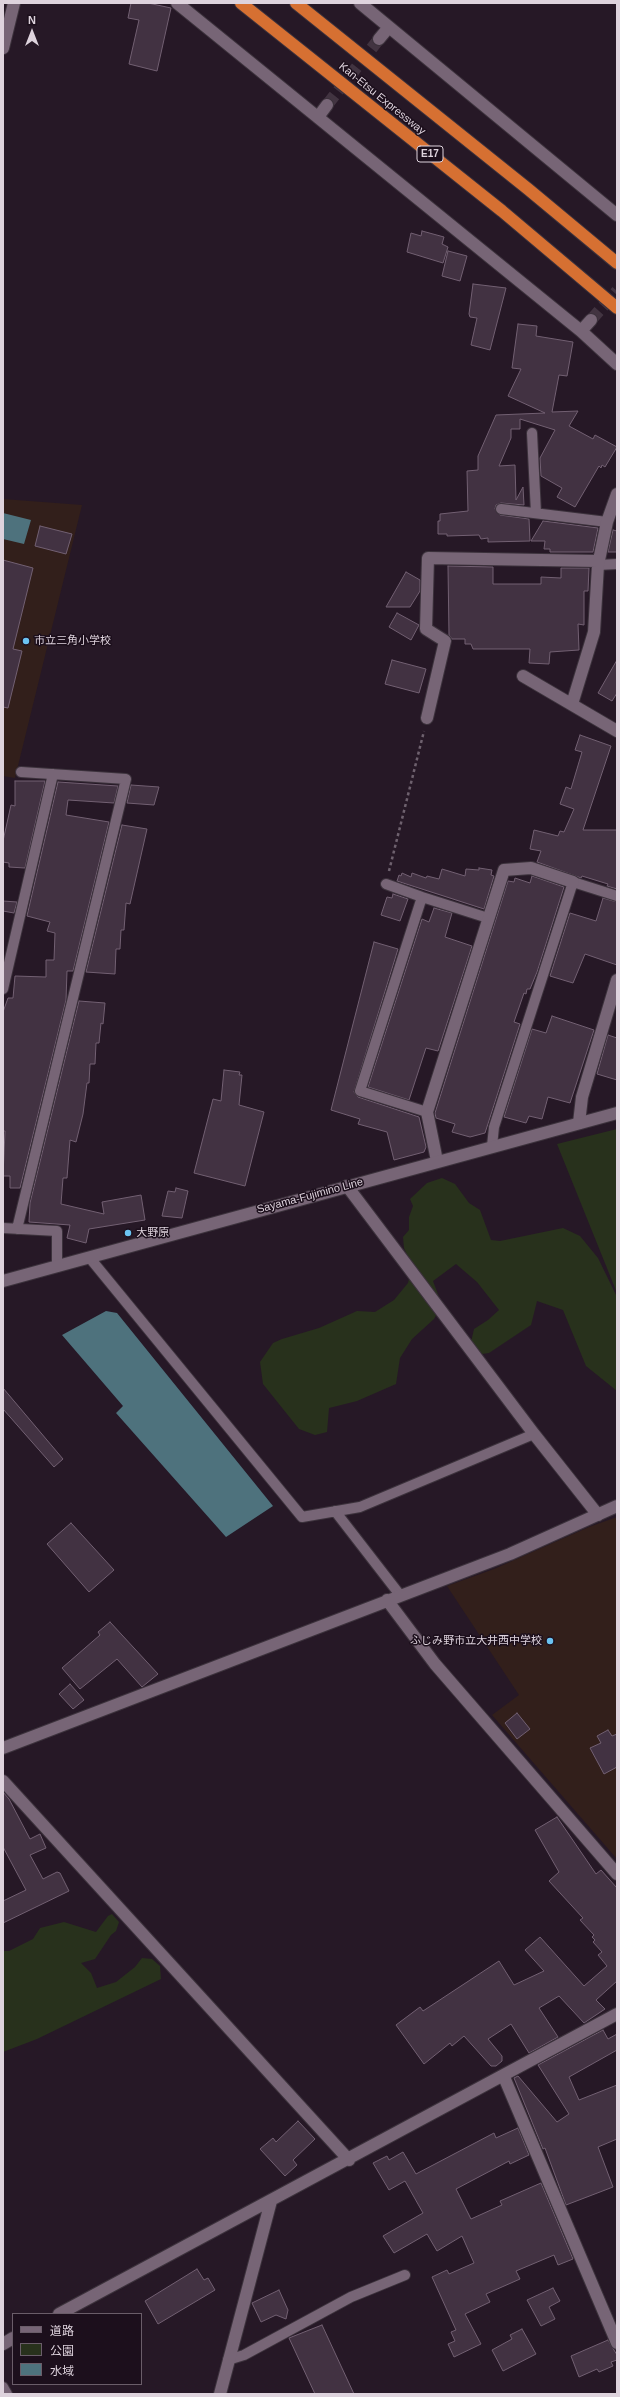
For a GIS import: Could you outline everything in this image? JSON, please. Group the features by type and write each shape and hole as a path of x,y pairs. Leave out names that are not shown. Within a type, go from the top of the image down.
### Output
{"highway":[{"name":"Kan-Etsu Expressway","path":"241,3 502,211 617,308"},
{"name":"Kan-Etsu Expressway","path":"296,3 528,189 617,263"}],"street":[{"path":"3,48 14,3"},
{"path":"177,3 582,331 617,364"},
{"path":"360,3 617,215"},
{"path":"379,40 389,26"},
{"path":"318,117 327,105"},
{"path":"582,331 591,320"},
{"path":"572,704 594,632 598,563 607,522 617,494"},
{"path":"427,718 444,641 426,629 428,558 598,563"},
{"path":"523,676 617,731"},
{"path":"437,1161 427,1112 504,870 531,868 573,882"},
{"path":"579,1123 582,1097 617,980"},
{"name":"Sayama-Fujimino Line","path":"3,1281 437,1161 617,1113"},
{"path":"347,1186 534,1434 598,1515"},
{"path":"3,1748 510,1554 617,1506"},
{"path":"387,1600 440,1669 617,1874"},
{"path":"3,1781 348,2160"},
{"path":"61,2313 504,2077 617,2014"},
{"path":"504,2077 617,2342"},
{"path":"220,2394 271,2201"},
{"path":"3,2344 12,2339"}],"lane":[{"path":"532,433 536,513"},
{"path":"501,509 607,522"},
{"path":"598,563 617,564"},
{"path":"18,1229 126,780 21,772"},
{"path":"3,989 53,774"},
{"path":"492,1146 494,1127 573,882 617,896"},
{"path":"386,884 488,918"},
{"path":"422,897 360,1091 427,1112"},
{"path":"3,1228 57,1231 57,1266"},
{"path":"89,1257 302,1517 360,1507 534,1434"},
{"path":"335,1511 400,1595"},
{"path":"228,2360 250,2351 351,2297 405,2275"},
{"path":"3,2387 8,2394"}],"path":[{"path":"386,884 427,718"}],"shaded area":[{"name":"市立三角小学校","path":"3,499 82,505 15,778 3,776"},
{"name":"ふじみ野市立大井西中学校","path":"617,1517 617,1859 492,1715 519,1695 447,1586 494,1569 589,1527"}],"green space":[{"path":"617,1129 617,1293 557,1144"},
{"path":"442,1178 455,1184 469,1203 480,1210 491,1240 500,1241 563,1228 580,1236 598,1258 617,1297 617,1391 586,1366 563,1310 537,1301 531,1325 489,1353 482,1354 471,1342 474,1329 488,1320 499,1310 477,1282 456,1264 433,1281 442,1305 434,1319 412,1339 400,1358 396,1384 357,1401 329,1408 327,1432 315,1435 299,1429 263,1384 260,1362 273,1343 319,1328 357,1311 375,1312 394,1300 408,1283 412,1266 404,1248 403,1237 409,1230 409,1217 413,1206 410,1199 427,1183"},
{"path":"112,1914 119,1922 116,1931 111,1935 95,1959 81,1963 91,1973 97,1988 116,1982 135,1967 142,1958 152,1959 160,1966 161,1979 37,2039 3,2052 3,1951 9,1951 33,1939 40,1928 64,1922 96,1932 108,1916"}],"water":[{"path":"3,513 31,520 24,544 3,539"},
{"path":"106,1311 117,1313 273,1506 226,1537 116,1413 123,1406 62,1335"}],"building":[{"path":"131,3 148,3 171,8 157,71 129,64 139,20 128,18"},
{"path":"422,231 444,237 442,244 448,247 443,263 407,252 411,233 421,236"},
{"path":"448,251 467,256 460,281 442,276"},
{"path":"473,284 506,288 490,350 471,345 477,318 470,317 469,314"},
{"path":"518,324 537,326 536,336 573,342 567,376 559,375 552,412 578,411 569,426 593,439 595,435 617,447 605,467 602,465 601,468 599,466 575,507 557,497 562,488 541,476 540,458 555,430 520,419 520,429 511,429 511,438 499,466 515,465 516,500 523,487 524,505 501,503 496,505 495,509 500,515 529,519 530,541 488,542 488,538 481,539 479,535 447,536 447,534 438,534 438,521 440,521 440,514 468,511 467,471 478,470 478,456 496,415 545,413 508,396 521,369 512,368"},
{"path":"543,521 598,528 593,552 550,552 550,549 544,549 545,541 531,541"},
{"path":"40,526 72,534 66,554 35,546"},
{"path":"613,530 617,531 617,552 608,552"},
{"path":"3,560 33,568 13,649 22,651 8,708 3,707"},
{"path":"448,566 493,567 493,584 541,584 541,577 561,578 561,568 589,568 588,591 584,591 584,625 578,624 579,650 550,652 549,664 529,663 530,649 473,649 471,644 465,644 465,639 452,639 449,635"},
{"path":"406,572 420,580 420,591 410,607 386,607"},
{"path":"397,613 419,625 411,640 389,627"},
{"path":"392,660 426,669 419,693 385,684"},
{"path":"617,660 617,693 612,701 598,693"},
{"path":"580,735 611,746 583,830 617,830 617,889 607,886 608,884 582,876 581,878 537,862 541,851 530,849 534,830 558,836 560,831 564,832 574,809 560,804 566,787 571,789 582,752 575,750"},
{"path":"15,781 45,781 25,868 9,867 9,863 3,862 3,841 11,805 15,806"},
{"path":"58,782 118,786 114,803 68,800 66,815 109,822 73,971 67,971 66,1000 20,1188 10,1188 10,1176 3,1176 5,1131 3,1131 3,1012 8,998 13,998 15,976 46,977 46,960 54,960 55,933 47,931 50,922 27,916"},
{"path":"131,785 159,787 154,805 127,803"},
{"path":"122,825 147,829 130,904 126,903 124,930 121,930 120,949 116,949 115,974 86,972"},
{"path":"479,868 492,870 491,875 494,876 484,909 397,881 399,875 401,876 402,873 411,877 412,873 426,878 427,876 439,879 442,869 465,876 466,869 479,870"},
{"path":"532,876 564,887 537,972 530,989 527,989 526,994 524,993 514,1022 520,1024 485,1133 470,1137 452,1132 455,1124 436,1118 435,1113 508,881 514,882 515,878 530,883"},
{"path":"393,894 408,899 400,921 381,915 387,897 392,898"},
{"path":"603,898 617,902 617,965 585,954 573,983 550,976 570,913 596,921"},
{"path":"3,901 17,902 14,913 3,911"},
{"path":"434,908 452,913 445,937 472,946 438,1051 426,1048 409,1100 368,1087 422,919 429,922"},
{"path":"374,942 398,949 354,1092 358,1097 419,1117 426,1147 424,1152 394,1160 387,1132 358,1124 360,1119 331,1110"},
{"path":"79,1001 105,1003 99,1043 96,1043 95,1064 90,1064 89,1083 87,1083 83,1114 76,1142 70,1140 67,1178 63,1178 61,1204 104,1214 102,1202 141,1195 145,1220 89,1229 86,1243 67,1238 70,1225 29,1222 30,1203"},
{"path":"552,1016 594,1030 570,1103 548,1097 542,1119 529,1116 526,1123 504,1117 532,1029 546,1033"},
{"path":"608,1035 617,1038 617,1080 597,1074"},
{"path":"224,1070 240,1072 239,1075 242,1075 239,1105 264,1112 245,1186 194,1173 213,1099 221,1101"},
{"path":"176,1188 188,1191 182,1218 162,1216 168,1191 175,1192"},
{"path":"3,1388 63,1459 54,1467 3,1409"},
{"path":"71,1523 114,1570 89,1592 47,1544"},
{"path":"110,1622 158,1674 142,1687 117,1659 80,1689 62,1668 100,1635 98,1632"},
{"path":"70,1684 84,1700 73,1709 59,1694"},
{"path":"517,1713 530,1729 517,1739 505,1723"},
{"path":"608,1730 612,1736 617,1734 617,1767 604,1774 590,1748 601,1743 597,1736"},
{"path":"3,1792 9,1799 30,1839 40,1834 46,1848 30,1855 43,1879 57,1872 60,1873 69,1891 3,1923 3,1901 26,1890 3,1847"},
{"path":"557,1817 596,1874 601,1870 617,1888 617,1981 596,2000 605,2009 584,2023 559,1996 539,2008 558,2037 529,2053 511,2024 488,2039 502,2056 502,2061 496,2066 491,2066 464,2036 452,2046 450,2043 424,2064 396,2025 420,2007 423,2011 499,1961 514,1985 544,1971 525,1950 540,1937 584,1986 607,1966 598,1955 602,1952 593,1942 595,1940 592,1937 594,1935 580,1920 583,1918 549,1881 559,1872 535,1830"},
{"path":"603,2030 608,2039 617,2034 617,2050 569,2077 579,2100 617,2085 617,2139 598,2147 613,2187 566,2205 545,2148 543,2149 514,2078 518,2076 557,2122 569,2114 538,2065"},
{"path":"298,2121 315,2139 293,2160 297,2165 285,2176 260,2149 273,2138 276,2142"},
{"path":"518,2128 529,2155 510,2164 509,2161 456,2189 471,2219 502,2205 500,2201 541,2183 573,2259 558,2265 554,2255 516,2271 520,2279 486,2294 490,2302 465,2314 481,2344 454,2357 448,2344 455,2341 451,2332 456,2330 432,2277 447,2270 449,2274 474,2263 462,2236 437,2251 427,2234 394,2253 383,2236 423,2213 405,2181 389,2190 373,2163 387,2156 389,2160 403,2152 416,2174 494,2133 496,2138"},
{"path":"197,2269 204,2280 208,2278 215,2290 158,2324 145,2301"},
{"path":"553,2288 560,2301 549,2307 555,2319 541,2326 527,2300"},
{"path":"279,2290 288,2310 286,2319 276,2315 261,2322 252,2303"},
{"path":"322,2325 354,2394 315,2394 289,2338"},
{"path":"522,2329 536,2354 503,2371 492,2350 512,2339 510,2335"},
{"path":"608,2340 617,2355 617,2360 611,2362 613,2366 599,2372 597,2369 579,2377 571,2356"}],"tunnel":[{"path":"327,105 379,39"},
{"path":"591,320 617,291"}],"place":[{"name":"市立三角小学校","path":"26,641"},
{"name":"大野原","path":"128,1233"},
{"name":"ふじみ野市立大井西中学校","path":"550,1641"}]}
